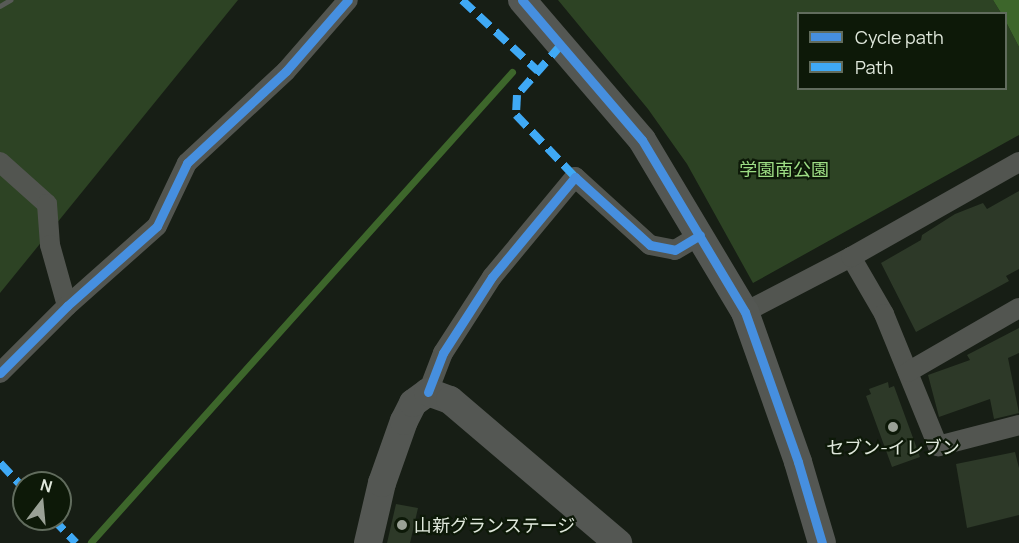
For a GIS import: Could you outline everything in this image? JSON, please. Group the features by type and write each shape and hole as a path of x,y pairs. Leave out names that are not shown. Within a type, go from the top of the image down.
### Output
{"street":[{"path":"0,373 67,306 157,226 187,163 286,71 348,0"},
{"path":"522,0 642,140 745,312 798,462 822,543"},
{"path":"0,162 47,204 50,245 67,306"},
{"path":"745,312 851,257 1019,162"},
{"path":"368,543 382,483 404,421 413,403 428,392 443,353 492,277 575,177 650,245 675,250 700,235"},
{"path":"851,257 884,314 938,446 1019,425"},
{"path":"908,372 1019,308"},
{"path":"428,392 450,400 618,543"}],"green space":[{"path":"0,0 238,0 0,293"},
{"name":"学園南公園","path":"558,0 993,0 1000,12 797,12 797,90 1007,90 1007,24 1019,47 1019,135 753,283 687,164 648,109"}],"shaded area":[{"path":"993,0 1019,0 1019,47 1007,24 1007,12 1000,12"}],"building":[{"path":"1019,191 1019,269 1006,276 1009,281 916,332 881,263 921,240 922,235 955,214 983,203 987,209"},
{"path":"1019,328 1019,353 1008,358 1019,413 994,419 990,399 939,417 928,375 970,360 967,355"},
{"name":"セブン-イレブン","path":"888,382 889,388 894,386 920,457 892,467 866,396 871,394 869,389"},
{"path":"1015,452 1019,468 1019,515 967,528 956,464"},
{"name":"山新グランステージ","path":"396,504 418,508 410,543 387,543"}],"waterway":[{"path":"91,542 512,72"}],"railway":[{"path":"0,6 10,0"}],"marked path":[{"path":"462,0 538,71"},
{"path":"561,45 517,95 516,115 575,177"},
{"path":"0,463 12,476"},
{"path":"64,531 76,543"}],"cycle path":[{"path":"0,373 67,306 157,226 187,163 286,71 348,0"},
{"path":"522,0 642,140 745,312 798,462 822,543"},
{"path":"428,392 443,353 492,277 575,177 650,245 675,250 700,235"}],"place":[{"name":"セブン-イレブン","path":"893,427"},
{"name":"山新グランステージ","path":"402,525"}]}
